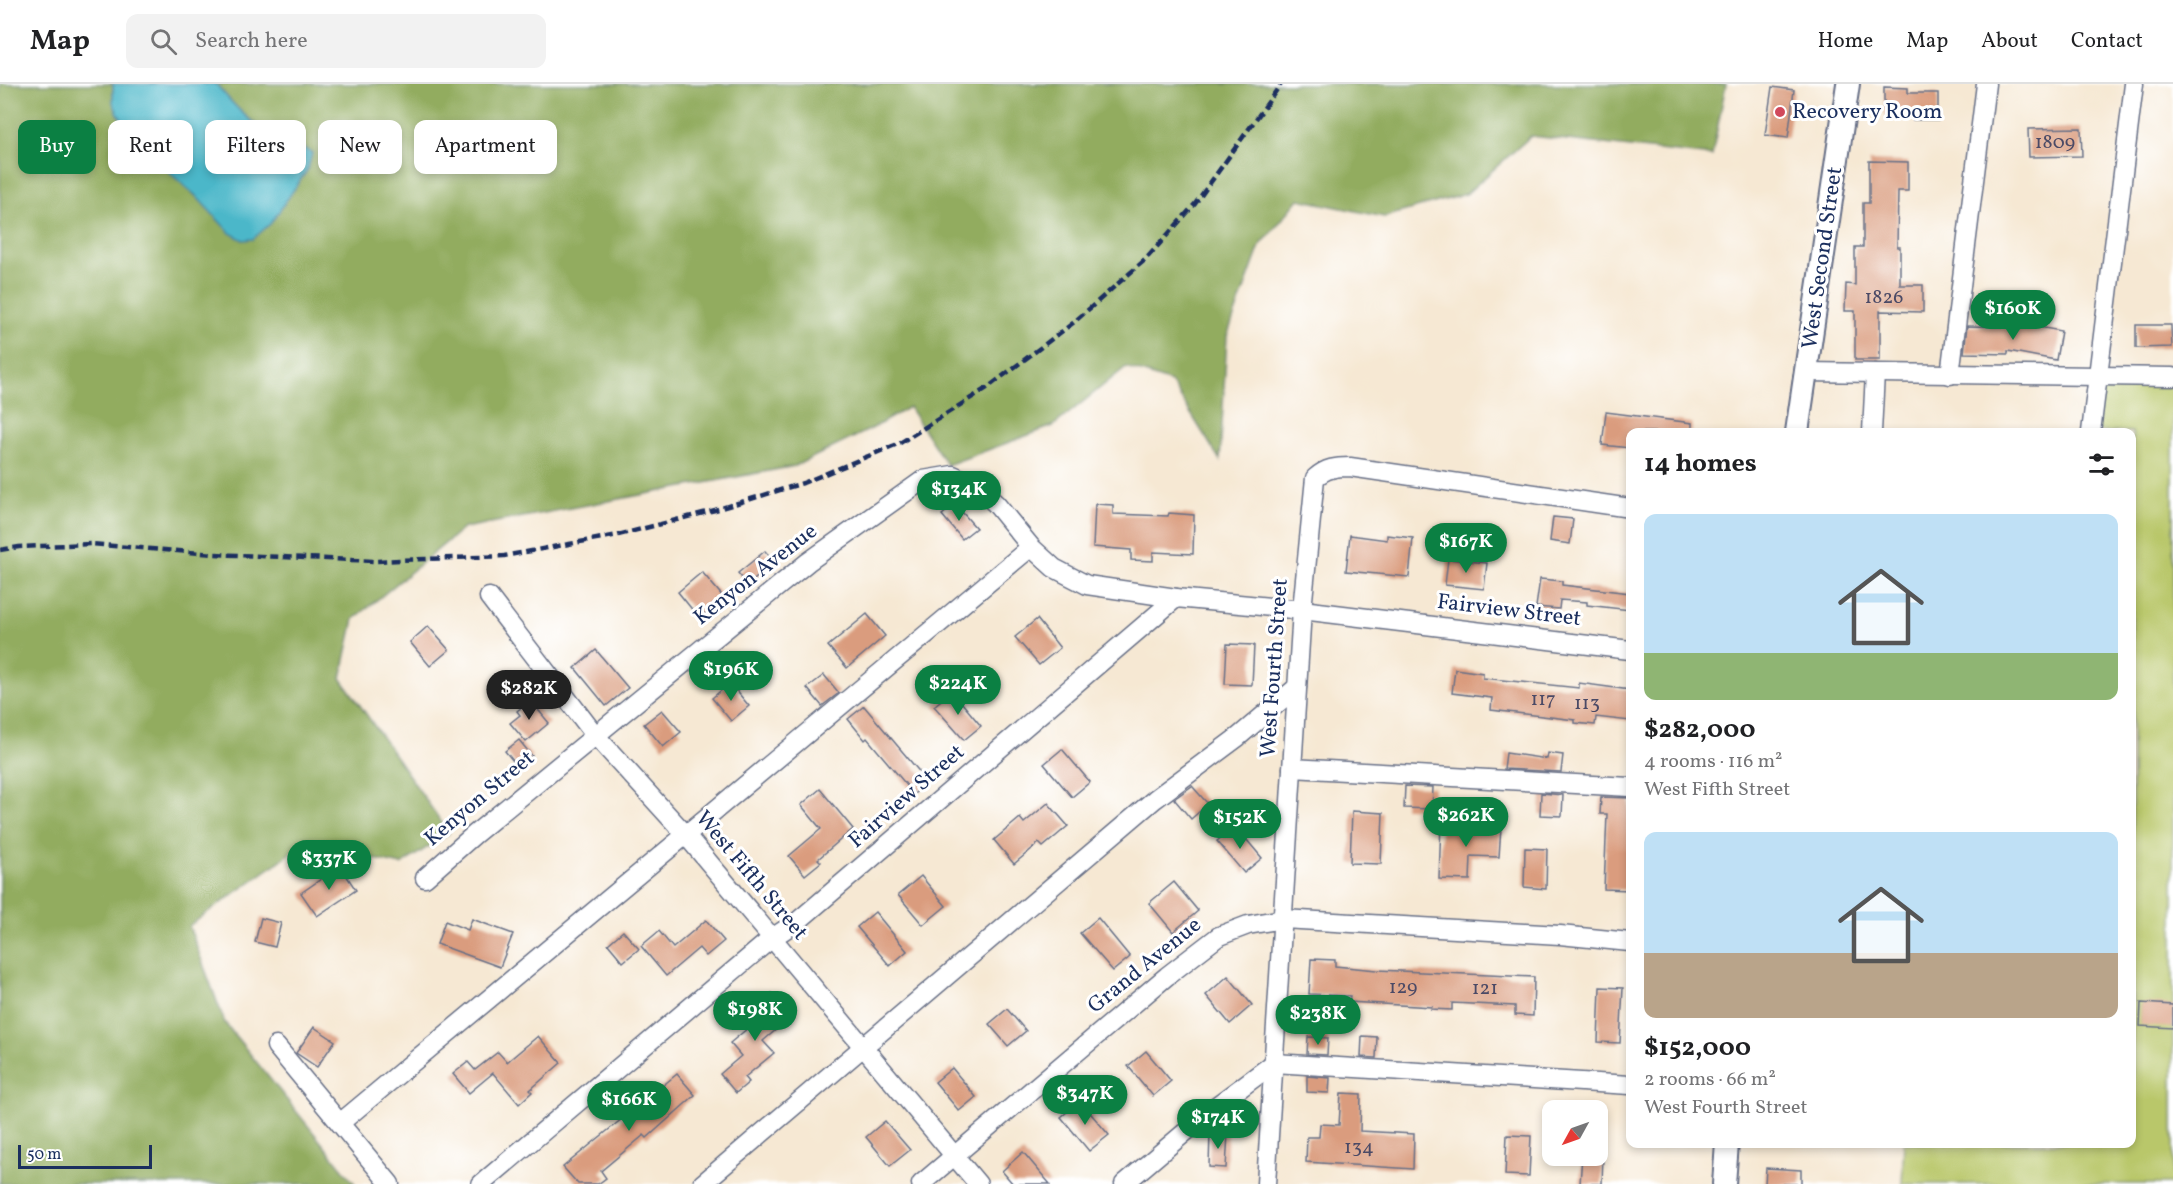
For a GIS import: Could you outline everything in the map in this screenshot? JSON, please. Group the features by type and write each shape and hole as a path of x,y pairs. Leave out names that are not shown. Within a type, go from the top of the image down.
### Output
{"main road":[{"name":"West Second Street","path":"1798,428 1848,84"},
{"path":"1724,1184 1727,1148"}],"street":[{"path":"1950,375 1986,84"},
{"path":"2092,428 2134,84"},
{"path":"1806,372 2173,377"},
{"path":"1872,428 1875,374"},
{"name":"West Fourth Street","path":"1266,1184 1302,610 1315,478 1324,470 1337,466 1350,467 1626,507"},
{"name":"Kenyon Avenue","path":"595,735 808,562 923,480 953,475 975,485 996,504 1031,548"},
{"path":"340,1123 1031,548 1054,568 1087,585 1176,598"},
{"name":"West Fifth Street","path":"489,597 595,735 685,834 978,1184"},
{"name":"Fairview Street","path":"481,1184 772,938 798,921 1176,598 1302,610 1626,650"},
{"path":"702,1184 1155,799 1238,737 1297,687"},
{"name":"Kenyon Street","path":"425,878 595,735"},
{"path":"1292,768 1626,787"},
{"name":"Grand Avenue","path":"921,1184 1167,976 1219,936 1248,925 1283,920 1626,942"},
{"path":"276,1046 390,1184"},
{"path":"1124,1184 1215,1107 1274,1063 1626,1085"}],"green space":[{"path":"0,84 113,84 114,100 122,120 108,120 108,174 172,174 224,226 243,240 271,223 300,174 306,174 306,163 312,153 306,150 306,120 251,120 216,84 1726,84 1712,156 1531,136 1466,194 1384,217 1299,199 1260,246 1227,336 1220,460 1171,382 1126,367 1053,426 947,465 909,407 873,428 795,466 464,528 354,619 341,678 449,833 401,865 305,843 189,926 225,1023 355,1184 0,1184"},
{"path":"2097,383 2173,384 2173,1184 1902,1184 1904,1148 2136,1148 2136,428 2091,428"}],"water":[{"path":"113,84 216,84 251,120 205,120 205,174 305,174 271,223 253,239 243,240 230,233 195,195 171,174 193,174 193,120 122,120 113,103"},
{"path":"306,150 312,153 306,172"}],"building":[{"name":"Recovery Room","path":"1772,87 1794,90 1788,138 1765,135"},
{"path":"1884,87 1908,88 1908,93 1938,93 1938,120 1913,120 1913,115 1884,115"},
{"path":"2081,128 2082,156 2029,157 2028,129"},
{"path":"1869,161 1908,162 1908,191 1898,191 1897,247 1900,247 1900,285 1923,285 1923,312 1880,311 1880,360 1855,360 1855,311 1845,311 1846,284 1855,285 1855,247 1863,247 1863,203 1869,203"},
{"path":"2017,323 2061,331 2056,360 2008,351 2008,354 1964,353 1967,326 2016,327"},
{"path":"2136,325 2171,325 2172,347 2136,348"},
{"path":"1606,412 1692,423 1692,428 1626,428 1626,448 1602,445"},
{"path":"955,504 976,528 962,539 942,515"},
{"path":"1095,504 1113,505 1113,514 1194,515 1193,554 1153,552 1153,561 1131,560 1131,550 1093,547"},
{"path":"1553,517 1573,519 1570,544 1550,541"},
{"path":"1350,535 1387,540 1387,535 1413,538 1409,577 1346,571"},
{"path":"765,551 775,562 748,585 738,573"},
{"path":"1448,559 1487,563 1484,589 1445,585"},
{"path":"702,572 724,598 699,618 678,592"},
{"path":"1540,579 1562,581 1562,585 1626,593 1626,610 1587,605 1587,602 1560,600 1559,609 1536,607"},
{"path":"867,614 885,636 847,668 828,646"},
{"path":"1037,619 1060,648 1039,665 1015,637"},
{"path":"428,626 449,650 430,666 410,642"},
{"path":"1227,644 1254,645 1252,685 1225,684"},
{"path":"596,650 628,688 606,706 575,668"},
{"path":"1455,669 1483,673 1483,678 1579,688 1579,683 1626,689 1626,721 1596,717 1595,725 1575,723 1575,720 1491,710 1492,698 1452,693"},
{"path":"824,675 839,693 822,706 807,688"},
{"path":"730,683 749,706 731,721 712,698"},
{"path":"952,691 981,726 964,740 934,706"},
{"path":"530,700 549,723 526,742 510,723 520,715 517,711"},
{"path":"864,706 928,782 914,794 848,719"},
{"path":"662,710 681,732 663,747 644,724"},
{"path":"519,740 532,756 518,767 505,751"},
{"path":"1062,749 1090,782 1072,797 1044,764"},
{"path":"1506,753 1547,759 1548,753 1563,755 1561,772 1504,769"},
{"path":"1192,786 1208,804 1191,819 1174,799"},
{"path":"1405,786 1433,787 1432,809 1404,808"},
{"path":"820,789 853,829 818,859 821,862 805,875 789,856 821,829 801,805"},
{"path":"1541,793 1563,795 1562,816 1540,815"},
{"path":"1601,797 1626,798 1626,890 1604,889 1607,814 1600,814"},
{"path":"1048,803 1068,826 1043,847 1039,843 1014,864 994,840 1020,818 1024,823"},
{"path":"1352,811 1383,813 1381,864 1350,863"},
{"path":"1441,822 1501,827 1499,857 1471,856 1470,880 1439,879"},
{"path":"1235,826 1262,858 1244,873 1217,841"},
{"path":"1525,848 1547,849 1546,889 1524,887"},
{"path":"340,866 356,890 317,916 301,893"},
{"path":"921,876 946,906 923,925 898,895"},
{"path":"1174,882 1198,911 1173,932 1149,903"},
{"path":"875,912 907,951 890,966 857,927"},
{"path":"261,918 281,923 275,947 255,942"},
{"path":"1098,918 1130,957 1113,971 1080,933"},
{"path":"472,919 513,934 500,967 437,944 445,921 468,930"},
{"path":"706,920 724,941 706,956 699,948 666,976 641,946 659,931 673,948"},
{"path":"623,931 639,949 623,962 608,944"},
{"path":"1311,959 1335,960 1335,966 1377,970 1534,977 1533,1016 1515,1015 1515,1006 1452,1003 1452,1010 1431,1009 1432,1007 1349,1002 1350,996 1309,994"},
{"path":"1228,976 1252,1005 1230,1024 1206,995"},
{"path":"1600,987 1623,988 1620,1043 1598,1042"},
{"path":"772,993 792,1016 763,1041 774,1053 745,1077 749,1082 736,1093 720,1074 741,1056 730,1043 760,1018 752,1009"},
{"path":"2141,1003 2173,1005 2173,1028 2140,1026"},
{"path":"1007,1009 1026,1031 1008,1046 989,1024"},
{"path":"314,1027 335,1041 317,1067 296,1053"},
{"path":"538,1036 561,1063 530,1090 532,1092 519,1104 493,1073 469,1093 453,1074 468,1062 475,1070 498,1052 507,1062"},
{"path":"1362,1036 1377,1037 1376,1058 1361,1057"},
{"path":"1308,1037 1328,1038 1327,1055 1307,1054"},
{"path":"1146,1051 1171,1081 1153,1096 1128,1066"},
{"path":"952,1068 976,1097 959,1111 935,1082"},
{"path":"677,1074 695,1095 647,1138 644,1135 601,1171 606,1178 598,1184 578,1184 563,1167"},
{"path":"1307,1076 1330,1078 1329,1093 1307,1092"},
{"path":"1341,1093 1361,1094 1360,1131 1414,1134 1413,1169 1306,1162 1307,1137 1319,1137 1320,1124 1339,1125"},
{"path":"1080,1101 1109,1135 1089,1151 1061,1117"},
{"path":"885,1121 910,1150 890,1166 866,1137"},
{"path":"1210,1132 1228,1133 1226,1168 1209,1167"},
{"path":"1507,1135 1531,1136 1529,1176 1505,1175"},
{"path":"1023,1152 1050,1184 1013,1184 1002,1171"},
{"path":"1581,1166 1603,1166 1602,1184 1580,1184"},
{"path":"1766,1168 1801,1170 1801,1184 1765,1184"}],"railway":[{"path":"0,550 90,544 214,554 375,561 504,556 618,535 715,510 803,483 900,443 987,388 1073,323 1146,259 1195,204 1281,84"}],"place":[{"name":"Recovery Room","path":"1780,112"}]}
